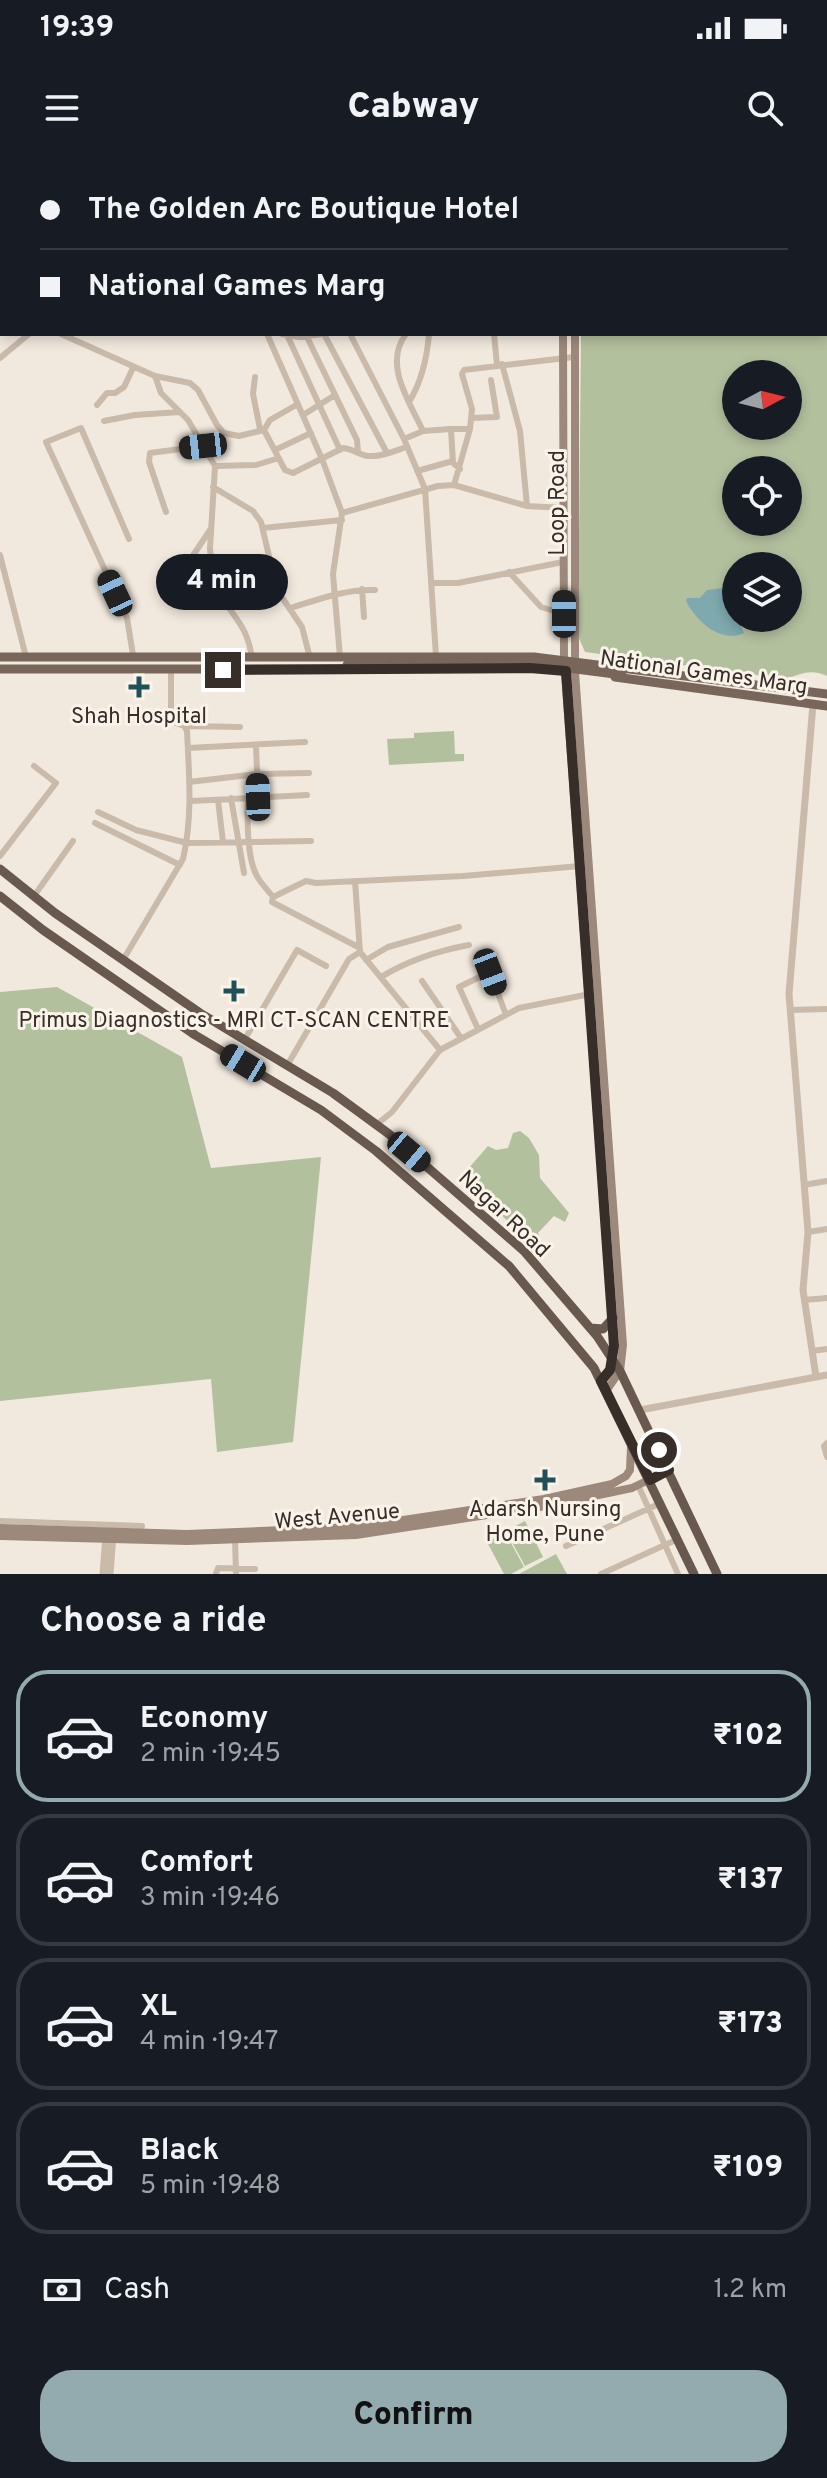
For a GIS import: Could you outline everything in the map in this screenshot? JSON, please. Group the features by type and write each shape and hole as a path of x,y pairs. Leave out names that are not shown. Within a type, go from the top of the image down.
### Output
{"highway":[{"name":"Nagar Road","path":"0,869 206,1017 288,1064 376,1125 513,1240 613,1359 717,1574"},
{"name":"Nagar Road","path":"0,896 43,930 185,1029 295,1093 376,1151 509,1266 580,1349 603,1386 694,1574"},
{"path":"590,1328 603,1329 613,1318"}],"main road":[{"name":"Loop Road","path":"563,336 564,659 570,672"},
{"name":"Loop Road","path":"570,672 575,661 575,336"},
{"name":"National Games Marg","path":"0,657 133,655 310,658 345,662 436,656 534,657 827,700"},
{"path":"172,656 182,661 538,664 827,700"},
{"path":"534,657 534,668"},
{"path":"171,668 182,665 345,662"},
{"name":"National Games Marg","path":"0,669 534,668 813,704 827,700"},
{"path":"570,672 613,1318 613,1359 603,1386"},
{"path":"570,672 623,1345 616,1381 603,1386"},
{"name":"West Avenue","path":"234,1536 356,1527 544,1499 612,1484 630,1470 632,1452 629,1437"},
{"name":"West Avenue","path":"0,1536 356,1535 546,1506 638,1485 669,1470"},
{"name":"West Avenue","path":"0,1528 92,1528 110,1535"}],"street":[{"path":"0,358 26,336"},
{"path":"65,336 133,368 195,386 224,433 239,436 262,430 270,420 298,404"},
{"path":"268,336 322,459 342,516 333,561 334,594 345,662"},
{"path":"285,336 340,450"},
{"path":"296,336 313,336"},
{"path":"325,336 387,453"},
{"path":"351,336 425,489 436,656"},
{"path":"405,336 396,351 396,366 423,431"},
{"path":"409,402 417,389 427,357 429,336"},
{"path":"494,336 520,431 527,506"},
{"path":"307,337 357,440 358,452"},
{"path":"454,485 471,418 470,399 462,371 574,357"},
{"path":"97,405 107,393 115,393 124,387 133,368"},
{"path":"155,376 161,393 180,412 215,466 210,549 216,581 221,595 243,626 250,642 252,658"},
{"path":"255,377 253,394 262,430 285,470 293,473 340,450 352,449 366,456 387,453 423,431 470,429"},
{"path":"471,418 497,417 491,380"},
{"path":"303,415 335,395"},
{"path":"104,421 180,412"},
{"path":"129,539 81,428 46,442 127,618 133,655"},
{"path":"451,429 454,466 460,469"},
{"path":"215,466 256,465 311,433"},
{"path":"166,512 149,462 150,453 203,446"},
{"path":"417,471 453,461"},
{"path":"263,528 342,516 425,489 454,485 527,506 563,508"},
{"path":"213,487 253,511 263,528 277,590 291,608 307,640 310,658"},
{"path":"211,528 177,586 271,570"},
{"path":"0,555 26,657"},
{"path":"433,583 458,583 563,562"},
{"path":"509,572 541,607 564,614"},
{"path":"362,589 364,617"},
{"path":"291,608 334,594 375,590"},
{"path":"171,668 171,721 184,726 240,727"},
{"path":"813,704 790,976 790,1010 808,1232 804,1300 816,1377"},
{"path":"123,960 180,865 187,843 191,801 184,726"},
{"path":"188,748 305,742"},
{"path":"256,745 258,797"},
{"path":"0,856 56,783 34,766"},
{"path":"189,782 257,774 309,773"},
{"path":"191,801 307,795"},
{"path":"231,798 244,873"},
{"path":"248,798 255,871 273,897 272,902 359,949"},
{"path":"218,800 223,842"},
{"path":"98,812 136,830 187,843 311,841"},
{"path":"95,823 180,865"},
{"path":"34,896 73,841"},
{"path":"273,897 306,881 463,876 581,865"},
{"path":"355,881 359,949 440,1050"},
{"path":"366,960 388,947 459,927"},
{"path":"381,977 404,963 428,954 469,945"},
{"path":"288,1064 349,959 359,949"},
{"path":"245,1039 297,950 326,966"},
{"path":"478,1029 459,987 490,972 506,1015"},
{"path":"422,981 461,1038"},
{"path":"376,1125 392,1112 440,1050 525,1006 590,994"},
{"path":"790,1010 827,1009"},
{"path":"804,1185 827,1181"},
{"path":"808,1232 827,1229"},
{"path":"804,1300 827,1298"},
{"path":"812,1351 827,1349"},
{"path":"640,1410 827,1375"},
{"path":"827,1443 824,1446 827,1457"},
{"path":"638,1485 678,1574"},
{"path":"566,1546 661,1503"},
{"path":"0,1521 92,1528 142,1526"},
{"path":"103,1574 110,1535"},
{"path":"110,1535 110,1574"},
{"path":"234,1536 236,1572"},
{"path":"601,1574 678,1539"},
{"path":"216,1574 218,1568 236,1572 255,1569"}],"green space":[{"path":"581,336 827,336 827,676 807,673 787,679 585,652 578,636"},
{"path":"454,731 455,754 464,754 464,761 389,765 387,739 414,738 414,733"},
{"path":"57,987 182,1057 211,1168 321,1157 293,1442 217,1452 211,1379 0,1401 0,992"},
{"path":"520,1131 529,1138 539,1155 540,1178 569,1213 565,1222 554,1216 538,1233 540,1238 532,1244 461,1177 488,1146 496,1150 508,1148 513,1133"},
{"path":"525,1521 543,1557 525,1566 506,1531"},
{"path":"505,1532 524,1567 511,1574 504,1574 487,1542"},
{"path":"556,1554 567,1574 519,1574"}],"water":[{"path":"722,588 722,632 744,633 735,636 718,633 696,616 687,598 700,598 707,590"}],"place":[{"name":"Shah Hospital","path":"139,687"},
{"name":"Primus Diagnostics - MRI CT-SCAN CENTRE","path":"234,991"},
{"name":"Adarsh Nursing Home, Pune","path":"545,1480"}],"route":[{"path":"223,670 530,668 566,671 614,1346 610,1370 601,1381 650,1480 669,1470 659,1450"}]}
